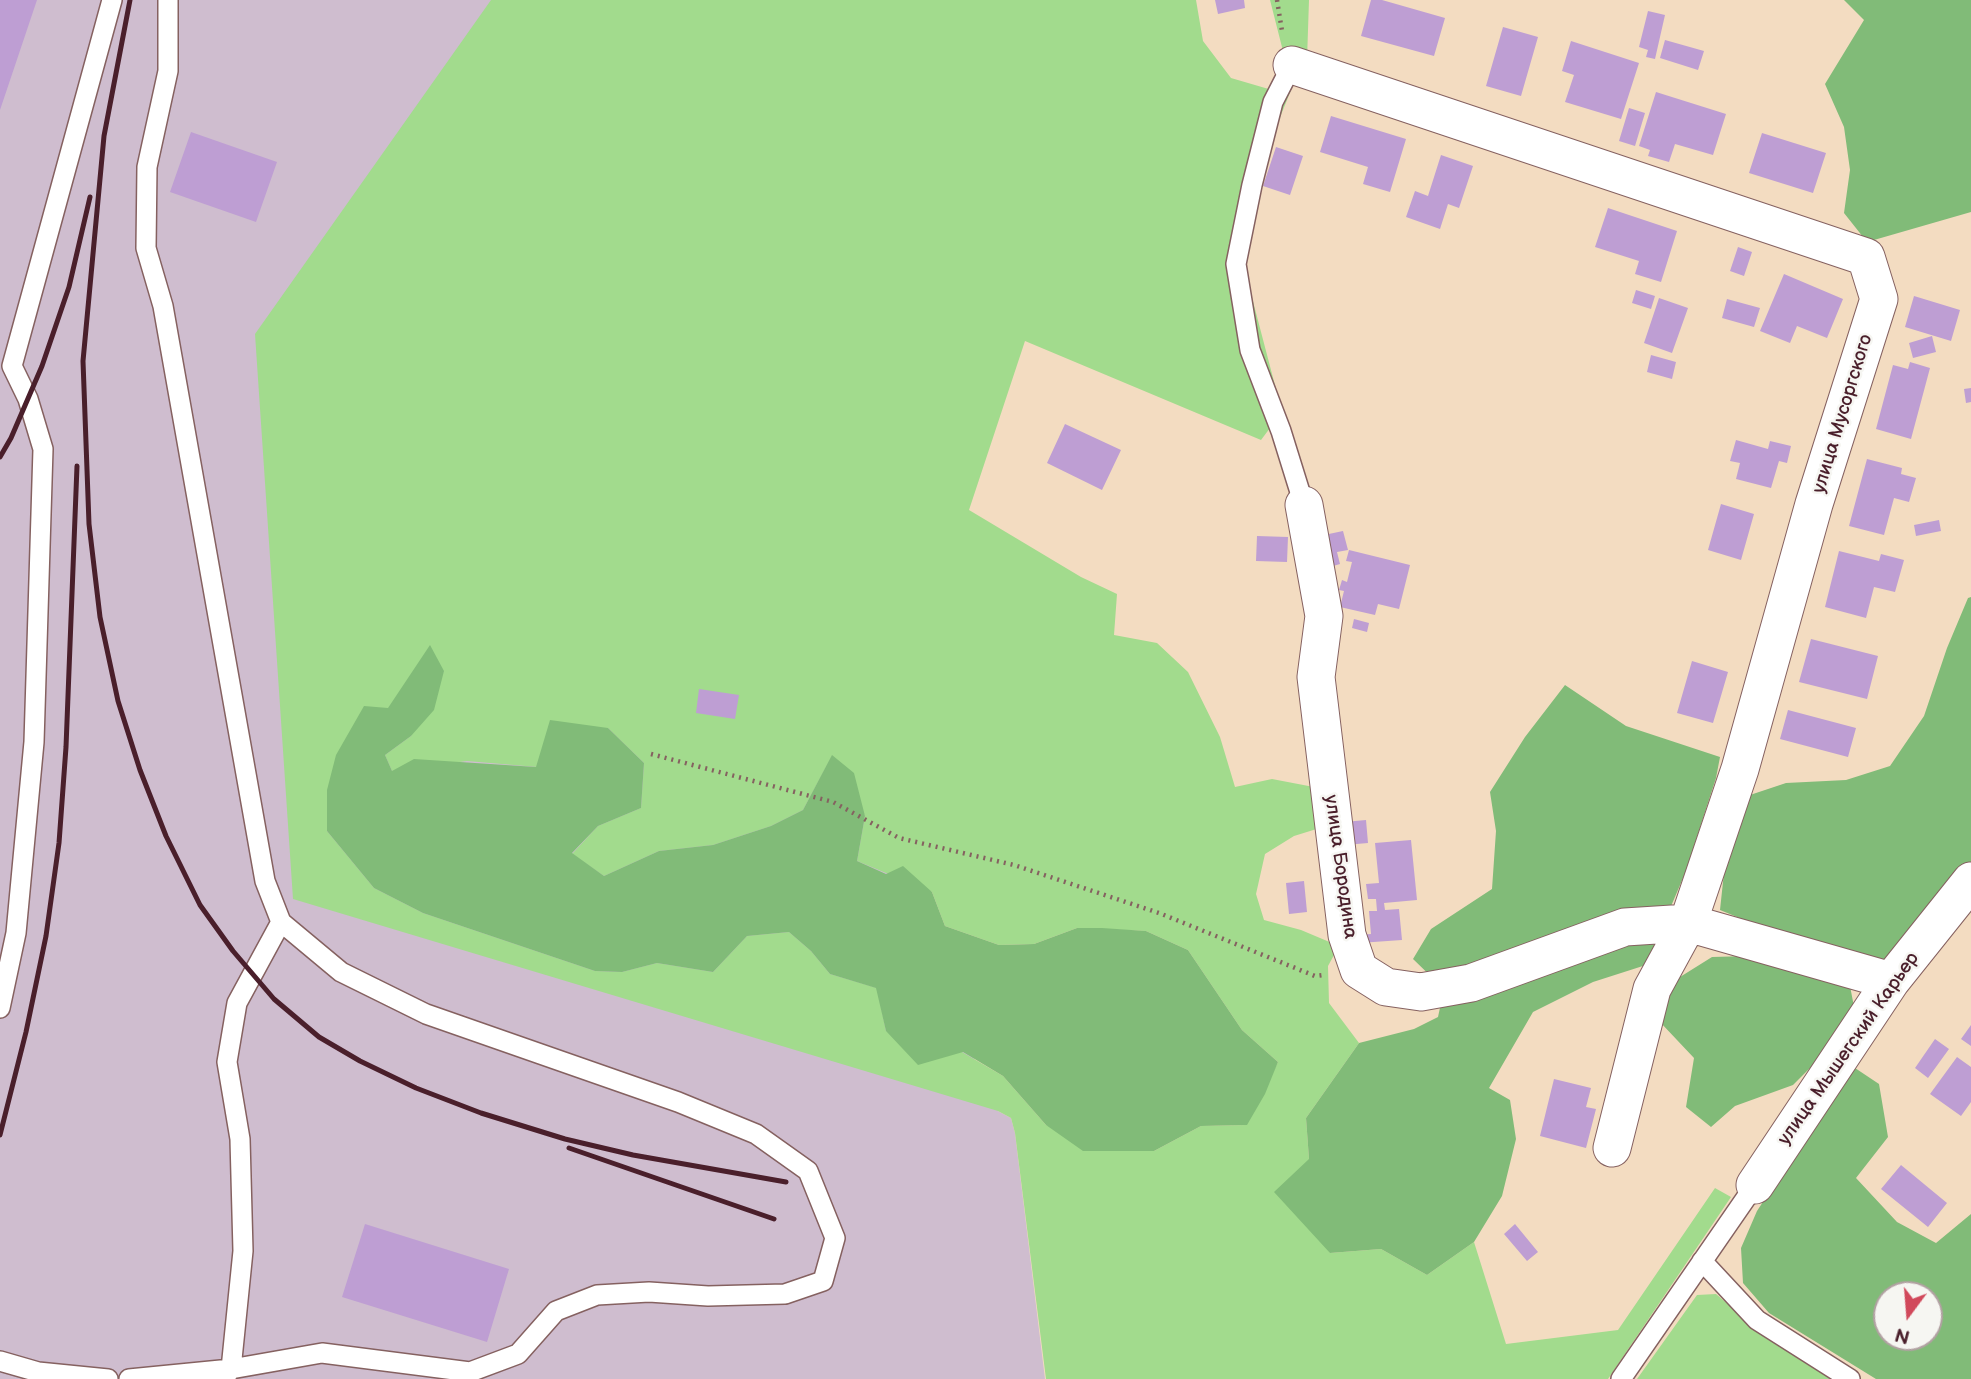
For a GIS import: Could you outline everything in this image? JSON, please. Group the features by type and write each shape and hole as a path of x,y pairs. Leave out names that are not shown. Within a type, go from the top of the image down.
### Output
{"street":[{"name":"улица Мусоргского","path":"1292,65 1866,257 1879,299 1814,505 1740,769 1688,923 1652,989 1612,1148"},
{"name":"улица Бородина","path":"1304,505 1324,616 1316,677 1347,935 1359,970"},
{"name":"улица Мышегский Карьер","path":"1755,1185 1891,981 1971,881"},
{"path":"1359,970 1386,987 1421,992 1471,982 1625,928 1688,923 1891,981"}],"lane":[{"path":"0,1008 16,933 34,743 43,449 28,398 12,366 112,0"},
{"path":"129,1379 227,1374 323,1353 470,1372 518,1354 556,1311 597,1295 649,1292 708,1296 785,1294 823,1281 835,1238 808,1171 756,1134 678,1102 426,1014 341,972 281,922 265,881 163,306 146,248 146,167 168,71 168,0"},
{"path":"1292,65 1273,103 1252,185 1236,264 1250,350 1281,431 1304,505"},
{"path":"227,1374 243,1251 240,1139 227,1062 237,1003 281,922"},
{"path":"1622,1379 1755,1185"},
{"path":"1702,1262 1757,1320 1850,1379"},
{"path":"0,1361 38,1371 108,1379"}],"path":[{"path":"651,754 833,802 899,838 933,844 1027,869 1159,913 1315,976 1359,970"}],"shaded area":[{"path":"0,0 492,0 998,1111 1011,1118 1045,1379 0,1379"}],"green space":[{"path":"491,0 1196,0 1203,41 1231,78 1272,90 1297,75 1269,145 1253,209 1245,271 1282,412 1261,440 1025,341 969,510 1081,577 1117,594 1114,635 1157,643 1188,672 1220,737 1235,787 1272,779 1319,788 1323,827 1294,836 1265,854 1256,894 1264,920 1301,930 1339,946 1328,966 1329,1003 1359,1043 1306,1118 1309,1159 1330,1253 1381,1249 1427,1275 1474,1242 1506,1344 1618,1330 1715,1188 1731,1197 1608,1379 1046,1379 1011,1118 998,1111 293,899 255,334","holes":["444,671 411,736 385,755 392,771 467,761 537,767 608,728 644,763 641,808 598,826 572,854 604,876 659,851 713,845 771,826 803,810 832,756 865,816 857,861 932,892 945,926 999,945 1034,944 1077,928 1146,931 1188,950 1242,1030 1278,1062 1246,1125 1201,1126 1154,1151 1046,1125 1003,1076 962,1052 886,1031 877,988 830,974 811,951 789,932 747,936 713,972 657,963 622,972 595,971 423,913 374,888 327,831"]},
{"path":"1270,0 1309,0 1307,60 1284,55"},
{"path":"1844,0 1971,0 1971,212 1867,242 1844,213 1850,170 1844,127 1825,84 1864,20"},
{"path":"1971,597 1971,865 1887,963 1759,926 1720,910 1726,854 1750,795 1786,783 1846,780 1890,766 1924,716 1947,648 1968,598"},
{"path":"430,645 444,671 434,710 411,736 385,755 392,771 414,759 536,767 550,720 608,728 644,763 641,808 598,826 572,853 604,876 659,851 713,845 771,826 803,810 832,755 854,773 865,816 857,861 886,874 903,866 932,892 945,926 999,945 1034,944 1077,928 1102,928 1146,931 1188,950 1242,1030 1278,1062 1265,1094 1247,1125 1201,1126 1154,1151 1083,1151 1046,1125 1003,1076 963,1052 918,1065 886,1031 876,988 830,974 811,951 789,932 747,936 713,972 657,963 622,972 595,971 423,913 374,888 327,831 327,790 336,755 364,706 388,708"},
{"path":"1565,685 1626,726 1720,757 1716,778 1686,871 1646,965 1593,982 1533,1012 1489,1088 1510,1100 1516,1139 1502,1196 1474,1242 1427,1275 1381,1249 1330,1253 1274,1192 1309,1159 1306,1118 1359,1043 1414,1029 1438,1017 1444,989 1413,959 1431,929 1492,889 1496,831 1490,792 1525,737"},
{"path":"1749,956 1850,986 1855,1012 1838,1040 1793,1085 1735,1106 1711,1127 1686,1107 1694,1058 1660,1022 1672,982 1712,957"},
{"path":"1852,1066 1879,1084 1888,1137 1856,1178 1897,1222 1936,1243 1971,1214 1971,1379 1876,1379 1769,1313 1743,1283 1741,1248 1757,1211"},
{"path":"1716,1294 1749,1322 1842,1379 1637,1379 1697,1295"}],"building":[{"path":"0,0 37,0 0,110"},
{"path":"1215,0 1244,0 1245,8 1218,14"},
{"path":"1371,0 1382,0 1445,18 1434,56 1361,36"},
{"path":"1648,11 1665,15 1655,59 1646,57 1648,50 1639,47"},
{"path":"1503,27 1538,37 1521,96 1486,86"},
{"path":"1665,40 1704,51 1698,70 1660,58"},
{"path":"1571,41 1639,63 1621,119 1565,102 1574,75 1562,71"},
{"path":"1656,92 1726,114 1713,155 1675,144 1669,162 1648,156 1650,150 1639,146"},
{"path":"1629,108 1645,113 1635,146 1619,141"},
{"path":"1331,116 1406,139 1390,192 1363,184 1368,167 1320,152"},
{"path":"191,132 277,162 256,222 170,192"},
{"path":"1762,133 1826,153 1813,193 1749,173"},
{"path":"1276,147 1303,156 1290,195 1263,186"},
{"path":"1441,155 1473,166 1459,208 1448,204 1440,229 1406,217 1415,191 1428,196"},
{"path":"1608,208 1677,231 1661,282 1635,274 1639,261 1595,247"},
{"path":"1738,247 1752,252 1744,276 1730,271"},
{"path":"1784,274 1843,299 1827,338 1797,326 1790,343 1760,331"},
{"path":"1636,290 1655,296 1651,309 1632,303"},
{"path":"1914,296 1960,310 1951,341 1905,327"},
{"path":"1659,298 1688,308 1672,353 1644,343"},
{"path":"1727,299 1760,308 1754,327 1722,318"},
{"path":"1932,336 1936,352 1913,358 1909,343"},
{"path":"1651,355 1676,362 1672,379 1647,372"},
{"path":"1910,362 1930,368 1911,439 1876,429 1893,365 1908,369"},
{"path":"1971,388 1971,402 1966,403 1964,389"},
{"path":"1065,424 1121,450 1102,490 1047,463"},
{"path":"1736,440 1768,449 1770,441 1791,446 1787,463 1779,461 1771,488 1736,479 1740,463 1730,461"},
{"path":"1867,459 1902,468 1901,474 1916,478 1909,502 1894,498 1884,535 1849,526"},
{"path":"1721,504 1754,514 1741,560 1708,550"},
{"path":"1939,520 1941,531 1916,536 1914,525"},
{"path":"1343,531 1348,550 1337,552 1340,564 1326,568 1324,535"},
{"path":"1257,536 1288,537 1287,562 1256,561"},
{"path":"1349,550 1410,565 1399,609 1378,604 1375,615 1340,607 1344,591 1339,590 1342,580 1347,582 1352,562 1346,561"},
{"path":"1839,551 1879,561 1881,554 1904,560 1895,592 1874,587 1866,618 1825,607"},
{"path":"1354,619 1369,623 1367,632 1352,628"},
{"path":"1811,639 1878,656 1867,699 1799,682"},
{"path":"1692,661 1728,672 1713,723 1677,713"},
{"path":"699,689 739,695 735,719 696,713"},
{"path":"1788,710 1856,728 1848,757 1780,739"},
{"path":"1366,820 1368,843 1345,845 1344,822"},
{"path":"1411,840 1417,900 1384,903 1385,910 1399,909 1402,940 1359,943 1358,935 1371,934 1369,911 1377,911 1376,899 1368,899 1366,884 1379,883 1375,843"},
{"path":"1304,881 1307,912 1289,914 1286,883"},
{"path":"1971,1025 1971,1046 1961,1039"},
{"path":"1935,1039 1949,1049 1928,1078 1915,1068"},
{"path":"1957,1057 1971,1067 1971,1102 1961,1116 1930,1094"},
{"path":"1554,1079 1591,1088 1586,1107 1596,1109 1586,1148 1540,1136"},
{"path":"1901,1165 1947,1203 1928,1227 1881,1189"},
{"path":"365,1224 509,1269 487,1342 342,1297"},
{"path":"1515,1224 1538,1252 1527,1261 1504,1234"}],"railway":[{"path":"130,0 104,136 83,361 89,524 100,617 118,701 140,770 166,836 200,905 233,951 274,999 319,1037 360,1061 416,1088 481,1113 565,1139 633,1155 786,1182"},
{"path":"0,457 42,366 69,287 90,197"},
{"path":"0,1135 26,1032 46,936 59,843 66,747 77,466"},
{"path":"569,1148 774,1219"}]}
